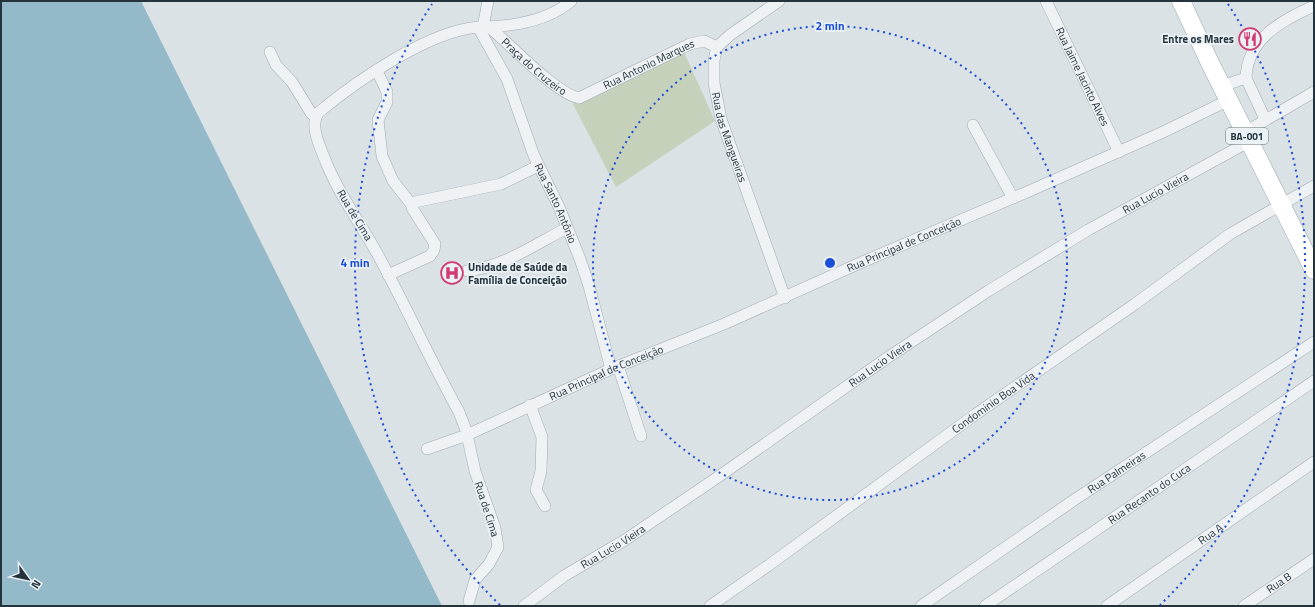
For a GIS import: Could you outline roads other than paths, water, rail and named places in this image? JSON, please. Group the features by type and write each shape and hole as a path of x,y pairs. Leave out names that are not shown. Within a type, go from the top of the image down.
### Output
{"main road":[{"name":"BA-001","path":"1181,1 1225,93 1314,270"}],"street":[{"path":"484,27 488,1"},
{"path":"270,52 276,65 292,82 311,113 316,117 322,110 377,71 436,38 465,28 499,26 551,15 571,1"},
{"path":"717,47 724,40 779,1"},
{"name":"Rua Jaime Jacinto Alves","path":"1046,1 1119,152"},
{"path":"1264,119 1246,78 1248,62 1260,41 1290,17 1314,6"},
{"name":"Rua Santo Antônio","path":"484,27 488,44 507,79 538,166 568,228 589,286 615,367 641,436"},
{"name":"Praça do Cruzeiro","path":"484,27 572,96 583,97"},
{"name":"Rua Antonio Marques","path":"583,97 690,44 704,41 717,47"},
{"name":"Rua das Mangueiras","path":"717,47 714,60 714,78 717,106 784,298"},
{"path":"377,71 386,86 388,98 378,120 382,156 393,181 412,205 415,215 434,244 434,250 430,256 388,275"},
{"name":"Rua Principal de Conceição","path":"427,449 468,434 615,367 784,298 860,263 1119,152 1225,93 1246,78"},
{"name":"Rua Lucio Vieira","path":"524,606 564,576 626,540 887,358 988,291 1247,136 1264,119 1314,92"},
{"name":"Rua de Cima","path":"316,117 315,124 318,138 334,181 369,239 459,412 468,434 473,466 495,528 498,547 490,564 475,580 469,600"},
{"path":"973,125 1013,198"},
{"path":"412,205 417,201 501,184 538,166"},
{"name":"Condominio Boa Vida","path":"710,606 769,565 958,427 1135,304 1230,234 1280,204 1314,186"},
{"path":"467,271 488,267 512,259 568,228"},
{"name":"Rua Palmeiras","path":"921,606 1074,500 1314,342"},
{"name":"Rua Recanto do Cuca","path":"985,606 1314,381"},
{"path":"530,405 542,438 541,471 536,490 545,506"},
{"name":"Rua A","path":"1107,606 1314,462"},
{"name":"Rua B","path":"1244,606 1314,559"}],"water":[{"path":"1,1 141,1 442,606 1,606"}],"place":[{"name":"Entre os Mares","path":"1250,39"},
{"name":"Unidade de Saúde da Família de Conceição","path":"452,273"}]}
